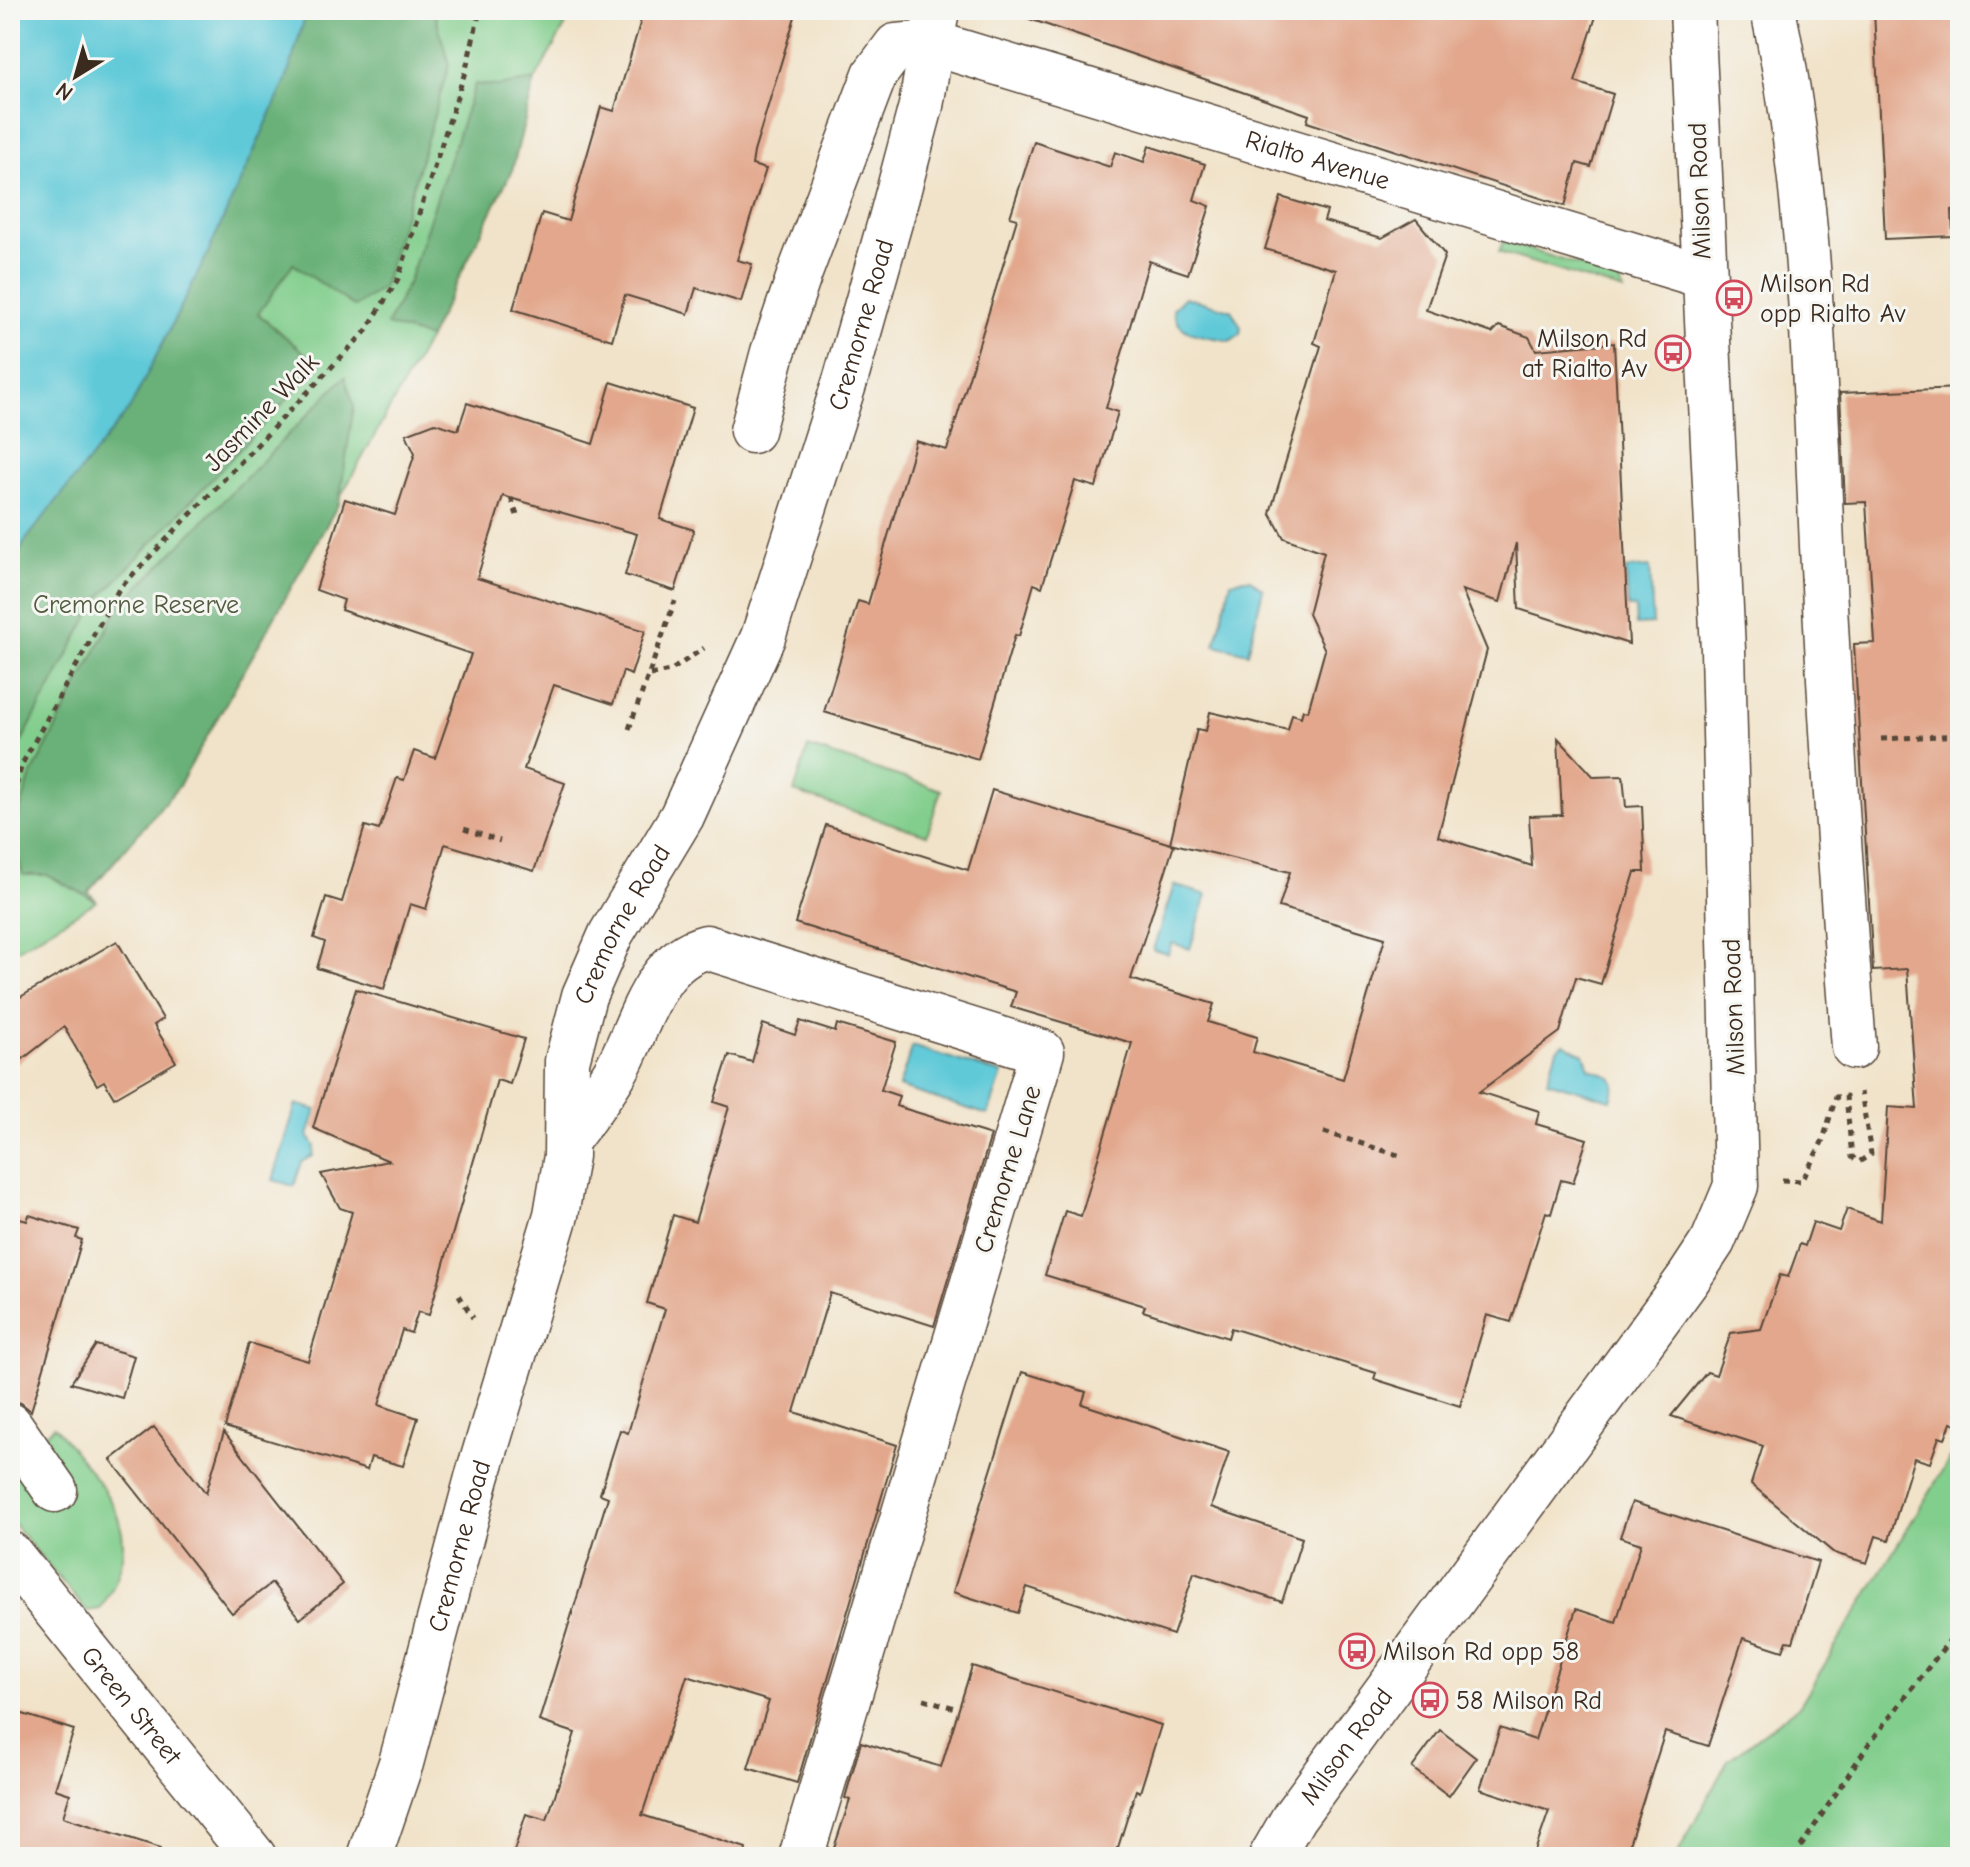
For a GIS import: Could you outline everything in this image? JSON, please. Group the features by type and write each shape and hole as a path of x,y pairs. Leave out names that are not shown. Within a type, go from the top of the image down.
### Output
{"street":[{"name":"Milson Road","path":"1271,1857 1294,1817 1688,1279 1725,1217 1736,1186 1723,650 1692,10"},
{"path":"1773,10 1789,82 1816,370 1831,742 1854,1047"},
{"name":"Rialto Avenue","path":"934,26 1703,276"},
{"path":"752,431 773,352 801,270 875,74 885,56 896,46 934,26"},
{"name":"Cremorne Road","path":"369,1857 401,1763 477,1478 556,1215 567,1140 567,1061 584,996 611,934 688,804 763,637 846,378 921,106 934,26"},
{"name":"Cremorne Lane","path":"567,1140 615,1073 654,991 682,960 706,947 1042,1052 801,1857"},
{"path":"10,1425 55,1490"},
{"name":"Green Street","path":"10,1554 254,1857"}],"path":[{"name":"Jasmine Walk","path":"10,809 22,764 119,589 366,331 398,279 466,69 480,10"},
{"path":"511,498 518,518"},
{"path":"629,729 675,601"},
{"path":"649,675 670,671 709,645"},
{"path":"464,829 500,841"},
{"path":"1737,1169 1802,1181 1823,1140 1836,1097 1846,1096 1852,1157 1859,1162 1871,1154 1854,1047"},
{"path":"1324,1132 1401,1156"},
{"path":"1794,1857 1868,1745 1960,1627"},
{"path":"924,1699 958,1709"}],"green space":[{"name":"Cremorne Reserve","path":"307,10 574,10 535,80 512,170 429,338 179,786 88,892 97,901 10,954 10,572 286,80"},
{"path":"307,10 434,10 449,65 383,287 355,307 293,264 258,314 319,365 97,601 10,763 10,572 25,541 130,408 206,257 286,80"},
{"path":"535,80 512,170 429,338 387,325 409,281 475,84 498,86"},
{"path":"1503,241 1616,277 1624,291 1499,252"},
{"path":"345,377 354,406 339,503 179,786 88,892 97,901 47,875 23,875 12,836 30,778 118,608"},
{"path":"808,747 941,790 927,835 794,792"},
{"path":"54,1426 104,1490 122,1532 123,1556 116,1581 100,1609 87,1611 10,1520 10,1446 38,1443"},
{"path":"1960,1442 1960,1857 1676,1857 1728,1760 1800,1705"}],"water":[{"path":"10,10 307,10 286,80 206,257 130,408 25,541 10,572"},
{"path":"1185,297 1231,310 1241,327 1240,334 1230,341 1186,330 1175,318 1173,309"},
{"path":"1650,567 1653,624 1636,625 1635,608 1628,607 1626,569"},
{"path":"1250,579 1263,589 1248,653 1215,645 1231,582"},
{"path":"1174,885 1207,895 1190,949 1172,943 1168,954 1153,950"},
{"path":"1564,1044 1584,1054 1589,1068 1611,1077 1615,1084 1611,1100 1547,1081 1557,1049"},
{"path":"912,1046 1002,1074 988,1115 899,1087"},
{"path":"296,1104 316,1110 308,1136 315,1146 313,1156 302,1162 294,1186 273,1180"}],"building":[{"path":"644,10 797,10 754,152 752,165 766,169 737,260 752,264 741,302 696,288 688,314 625,295 612,340 513,309 542,213 568,221 601,107 614,111"},
{"path":"1025,10 1598,10 1575,82 1613,94 1591,167 1577,163 1565,206 1307,122 1309,115 1024,17"},
{"path":"1874,10 1960,10 1960,209 1952,210 1953,236 1885,239"},
{"path":"1034,142 1110,167 1115,152 1144,162 1149,146 1205,164 1194,200 1210,206 1188,274 1149,261 1106,408 1118,412 1096,487 1075,481 1042,587 1034,584 1019,636 1015,635 978,759 824,712 858,601 868,604 916,441 947,450 1017,219 1010,217"},
{"path":"1281,197 1327,211 1324,221 1382,238 1416,219 1445,255 1426,310 1492,333 1499,326 1529,337 1536,350 1614,343 1629,644 1519,609 1516,543 1500,602 1462,590 1487,650 1438,836 1532,866 1529,816 1562,815 1558,738 1594,777 1623,776 1626,807 1642,806 1645,872 1635,872 1601,984 1576,977 1560,1032 1479,1092 1539,1111 1536,1124 1587,1139 1573,1183 1561,1180 1551,1214 1546,1212 1511,1322 1487,1315 1460,1406 1374,1379 1376,1373 1231,1328 1228,1338 1143,1311 1145,1306 1045,1275 1065,1211 1081,1216 1132,1043 1011,1007 1016,992 795,923 826,825 968,870 992,790 1174,845 1131,979 1214,1004 1208,1022 1257,1037 1253,1052 1343,1079 1385,938 1279,907 1290,872 1170,843 1197,729 1206,731 1210,712 1288,730 1292,714 1301,717 1303,710 1308,711 1325,650 1308,614 1324,552 1284,538 1270,513 1321,346 1314,343 1336,270 1265,249"},
{"path":"611,382 693,408 660,519 694,530 675,591 625,575 637,534 503,496 477,578 645,631 631,675 623,671 613,704 554,685 524,769 565,783 534,871 445,844 426,909 410,904 384,989 317,968 325,942 314,938 326,897 342,902 365,826 379,830 397,778 404,780 414,751 435,758 471,654 341,610 344,600 316,590 345,499 395,515 415,453 406,434 435,423 458,430 467,403 593,444"},
{"path":"1960,388 1960,1426 1951,1423 1945,1439 1939,1437 1930,1463 1914,1458 1889,1540 1876,1536 1867,1563 1834,1553 1751,1484 1763,1446 1671,1416 1707,1372 1716,1375 1731,1333 1761,1329 1780,1275 1788,1277 1800,1244 1805,1246 1813,1222 1839,1231 1847,1209 1881,1221 1888,1107 1917,1109 1907,969 1873,971 1854,644 1875,643 1866,502 1845,503 1840,393"},
{"path":"117,941 163,1019 154,1025 176,1062 114,1098 104,1081 97,1085 64,1027 10,1069 10,1003"},
{"path":"356,989 524,1039 510,1084 497,1080 429,1315 418,1312 411,1333 402,1330 379,1405 418,1418 403,1466 371,1457 367,1470 225,1427 249,1343 308,1361 352,1212 340,1208 321,1174 389,1161 313,1128"},
{"path":"800,1021 835,1032 837,1024 896,1042 881,1090 899,1096 896,1106 991,1135 934,1326 830,1293 794,1412 897,1445 797,1783 748,1768 769,1701 687,1676 642,1815 746,1848 745,1857 512,1857 526,1814 547,1820 575,1733 539,1721 608,1497 600,1494 620,1430 628,1433 665,1309 647,1303 673,1215 695,1222 729,1107 714,1102 729,1055 752,1062 763,1024 795,1035"},
{"path":"29,1215 79,1230 76,1238 82,1240 31,1411 21,1403 10,1400 10,1216 27,1221"},
{"path":"96,1345 134,1356 122,1398 71,1383"},
{"path":"1022,1372 1086,1392 1082,1404 1229,1452 1211,1507 1302,1538 1282,1602 1194,1573 1173,1635 1027,1587 1018,1613 953,1592"},
{"path":"154,1427 206,1493 224,1432 343,1584 300,1619 272,1583 232,1613 111,1460"},
{"path":"1632,1502 1818,1562 1793,1642 1787,1641 1783,1651 1743,1638 1708,1746 1665,1732 1625,1857 1533,1857 1549,1811 1480,1789 1500,1728 1535,1740 1576,1609 1616,1622 1641,1544 1620,1537"},
{"path":"972,1666 1161,1725 1115,1857 831,1857 850,1800 845,1798 861,1742 941,1767"},
{"path":"10,1710 74,1730 55,1789 70,1794 63,1817 161,1848 160,1857 40,1857 10,1847"},
{"path":"1440,1730 1476,1758 1449,1796 1412,1768"}],"place":[{"name":"Milson Rd opp Rialto Av","path":"1734,298"},
{"name":"Milson Rd at Rialto Av","path":"1673,353"},
{"name":"Milson Rd opp 58","path":"1357,1651"},
{"name":"58 Milson Rd","path":"1430,1700"}]}
